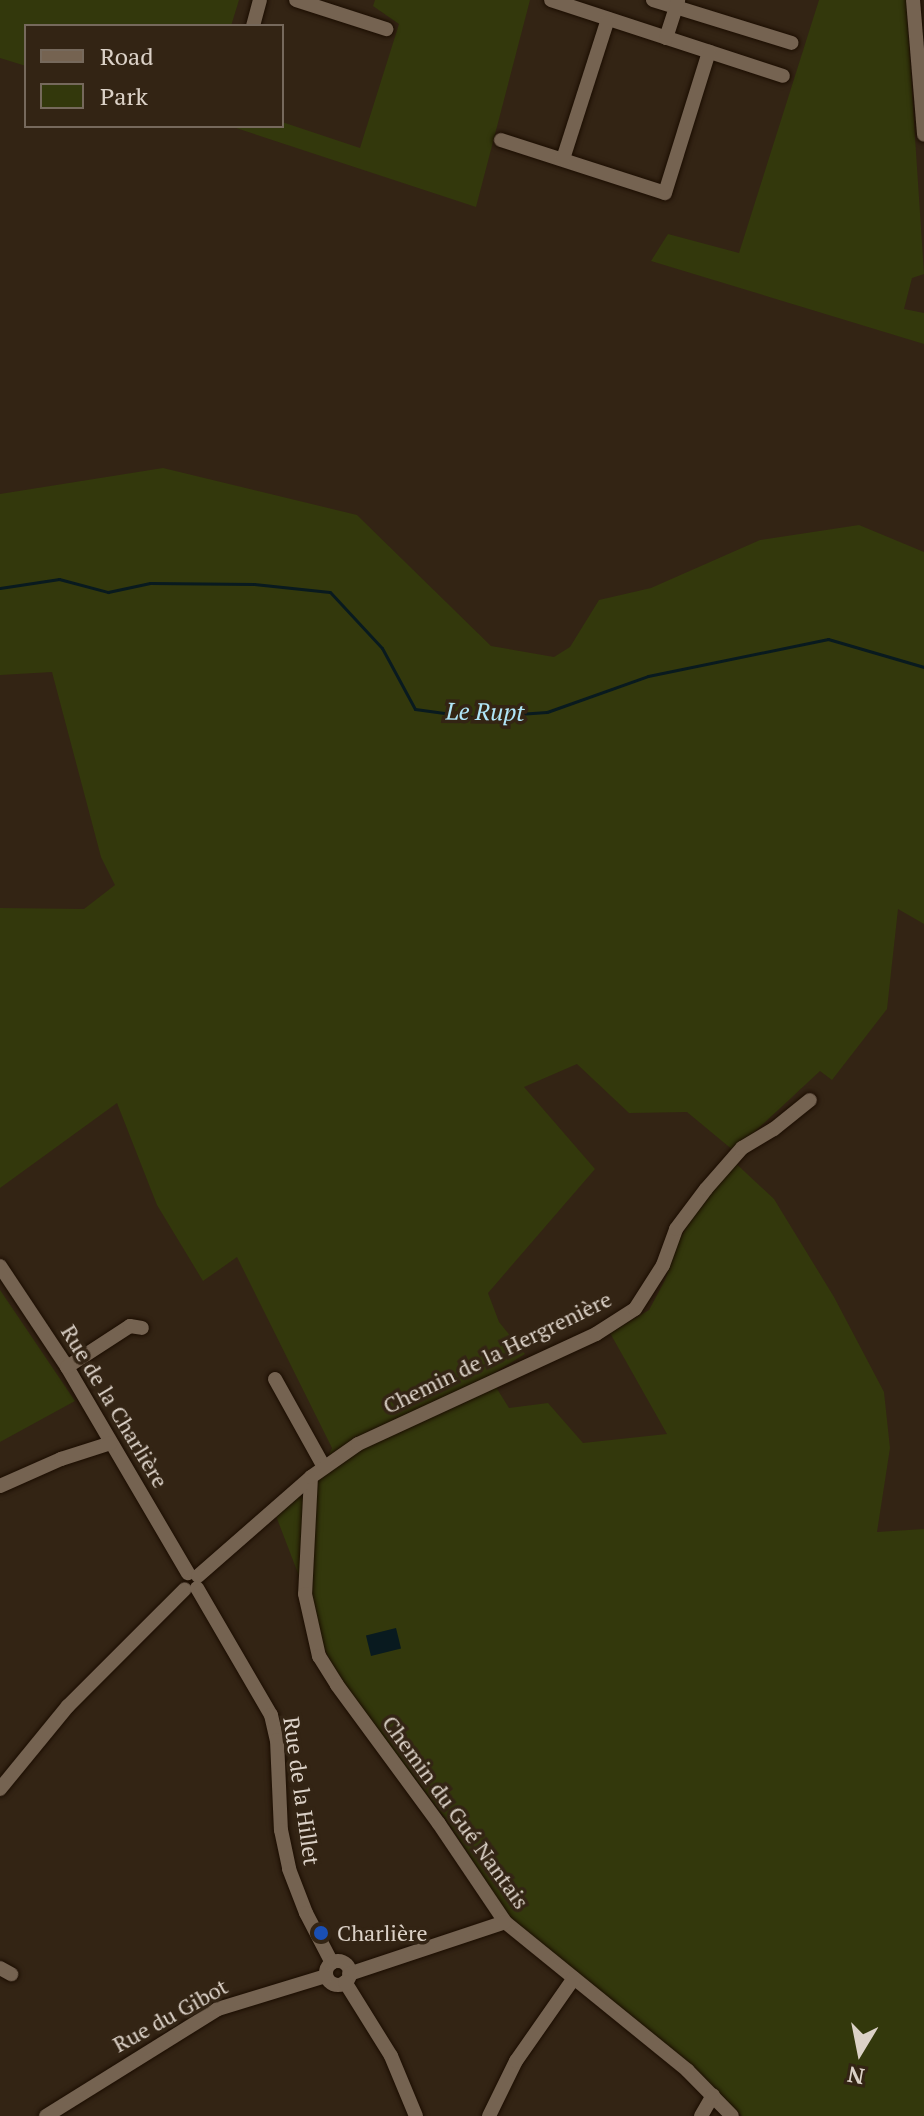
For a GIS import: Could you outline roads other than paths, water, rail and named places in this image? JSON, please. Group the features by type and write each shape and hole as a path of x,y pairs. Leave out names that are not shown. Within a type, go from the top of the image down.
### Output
{"street":[{"path":"254,24 260,0"},
{"path":"296,0 386,29"},
{"path":"551,0 783,76"},
{"path":"653,0 677,4 792,43"},
{"path":"913,0 920,40 924,135"},
{"path":"666,38 677,4"},
{"path":"563,159 608,19"},
{"path":"501,140 665,193 709,52"},
{"name":"Chemin de la Hergrenière","path":"0,1789 114,1656 192,1581 324,1467 370,1438 596,1334 635,1309 663,1265 676,1229 706,1189 742,1148 774,1129 810,1100"},
{"name":"Rue de la Charlière","path":"0,1266 67,1367 192,1581"},
{"path":"67,1367 130,1326 142,1328"},
{"path":"275,1379 324,1467"},
{"path":"0,1486 61,1459 111,1443"},
{"name":"Chemin du Gué Nantais","path":"311,1477 305,1594 319,1656 505,1922 713,2095 732,2116"},
{"name":"Rue de la Hillet","path":"192,1581 271,1715 277,1740 281,1830 289,1869 329,1969 344,1964 347,1978 386,2048 416,2116"},
{"path":"347,1978 505,1922"},
{"name":"Rue du Gibot","path":"46,2116 218,2009 329,1969"},
{"path":"489,2116 516,2061 574,1978"},
{"path":"701,2116 713,2095"}],"waterway":[{"name":"Le Rupt","path":"0,588 59,579 108,592 150,583 254,584 330,592 382,648 415,709 473,717 547,712 648,676 828,639 924,667"}],"place":[{"name":"Charlière","path":"321,1933"}]}
